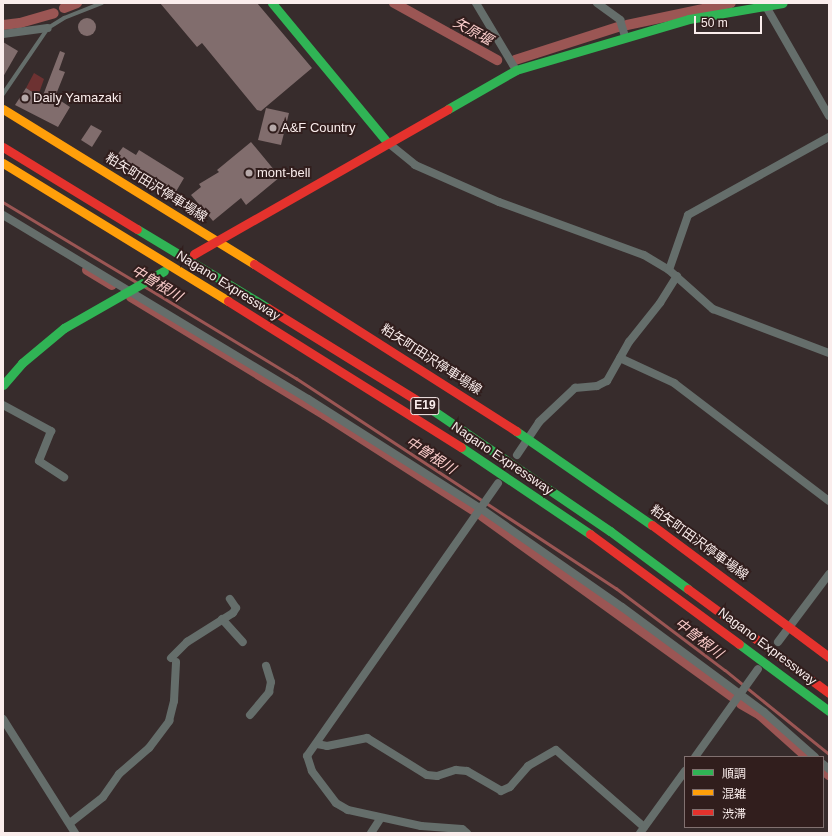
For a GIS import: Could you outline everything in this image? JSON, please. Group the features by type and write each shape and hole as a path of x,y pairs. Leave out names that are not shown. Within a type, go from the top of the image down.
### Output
{"main road":[{"path":"272,3 387,142"},
{"path":"194,254 387,142 516,70 625,36 689,19 782,3"},
{"name":"粕矢町田沢停車場線","path":"3,109 218,241 528,439 790,626 829,657"},
{"name":"Nagano Expressway","path":"3,147 392,384 503,457 654,563 829,693"},
{"name":"Nagano Expressway","path":"3,163 376,392 494,469 602,542 829,711"},
{"path":"3,385 22,363 64,328 164,271"}],"street":[{"path":"476,3 516,70"},
{"path":"597,3 620,20 625,36"},
{"path":"765,5 829,116"},
{"path":"3,34 48,28"},
{"path":"669,270 688,215 829,137"},
{"path":"387,142 415,165 499,202 644,255 677,276 714,309 829,353"},
{"path":"3,215 130,290 480,508 622,607 740,695 814,756"},
{"path":"517,455 539,422 575,388 598,386 607,381 620,358 677,276"},
{"path":"620,358 674,383 829,501"},
{"path":"3,405 51,431 39,461 64,477"},
{"path":"467,833 462,829 421,826 380,819 348,810 336,803 309,765 307,756 317,744 498,483"},
{"path":"778,642 829,574"},
{"path":"70,823 103,797 119,774 149,748 169,722 174,701 173,660 186,642 222,619 236,608 230,599"},
{"path":"222,619 243,642"},
{"path":"250,715 269,692 271,682 266,666"},
{"path":"696,756 758,669"},
{"path":"3,719 75,833"},
{"path":"317,744 327,746 366,738 427,775 437,776 456,770 467,771 501,791 510,787 528,766 556,750 642,830 684,772"},
{"path":"371,833 380,819"}],"lane":[{"path":"3,94 48,28 64,18 102,3"}],"shaded area":[{"path":"34,73 44,79 38,96 26,88"}],"building":[{"path":"160,3 257,3 312,68 261,111 257,110 202,43 197,47"},
{"path":"87,18 93,21 96,27 93,33 87,36 81,33 78,27 81,21"},
{"path":"3,42 18,51 3,77"},
{"path":"60,51 65,53 59,70 65,72 55,97 70,107 58,127 15,105 26,88 42,98"},
{"name":"A&F Country","path":"266,108 289,113 281,145 258,140"},
{"path":"91,125 102,131 92,147 81,140"},
{"name":"mont-bell","path":"251,142 280,177 246,205 241,198 213,221 191,195 201,187 199,184 219,172 217,170"},
{"path":"123,147 136,155 139,150 184,178 174,195 114,159"}],"waterway":[{"name":"矢原堰","path":"64,8 77,3"},
{"name":"矢原堰","path":"394,3 497,60"},
{"name":"矢原堰","path":"627,25 731,3"},
{"name":"矢原堰","path":"3,25 20,23 54,13"},
{"name":"矢原堰","path":"515,60 618,27"},
{"name":"中曽根川","path":"3,202 138,283"},
{"path":"87,270 112,285"},
{"name":"中曽根川","path":"144,286 296,378 616,588 725,670 829,754"},
{"path":"131,297 325,415 473,510"},
{"path":"482,516 732,696"},
{"path":"741,704 760,715 806,756"},
{"path":"824,771 829,775"}],"traffic: fast":[{"path":"272,3 387,142"},
{"path":"448,109 516,70 689,19 783,3"},
{"path":"137,229 268,308"},
{"path":"3,385 22,363 64,328 164,271"},
{"path":"431,409 610,531 688,589"},
{"path":"516,431 652,525"},
{"path":"461,447 590,534"},
{"path":"739,644 829,711"}],"traffic: slow":[{"path":"3,109 254,264"},
{"path":"3,163 228,301"}],"traffic: jam":[{"path":"194,254 448,109"},
{"path":"3,147 137,229"},
{"path":"254,264 516,431"},
{"path":"228,301 461,447"},
{"path":"268,308 431,409"},
{"path":"652,525 829,657"},
{"path":"590,534 739,644"},
{"path":"688,589 829,693"}],"place":[{"name":"Daily Yamazaki","path":"25,98"},
{"name":"A&F Country","path":"273,128"},
{"name":"mont-bell","path":"249,173"}]}
